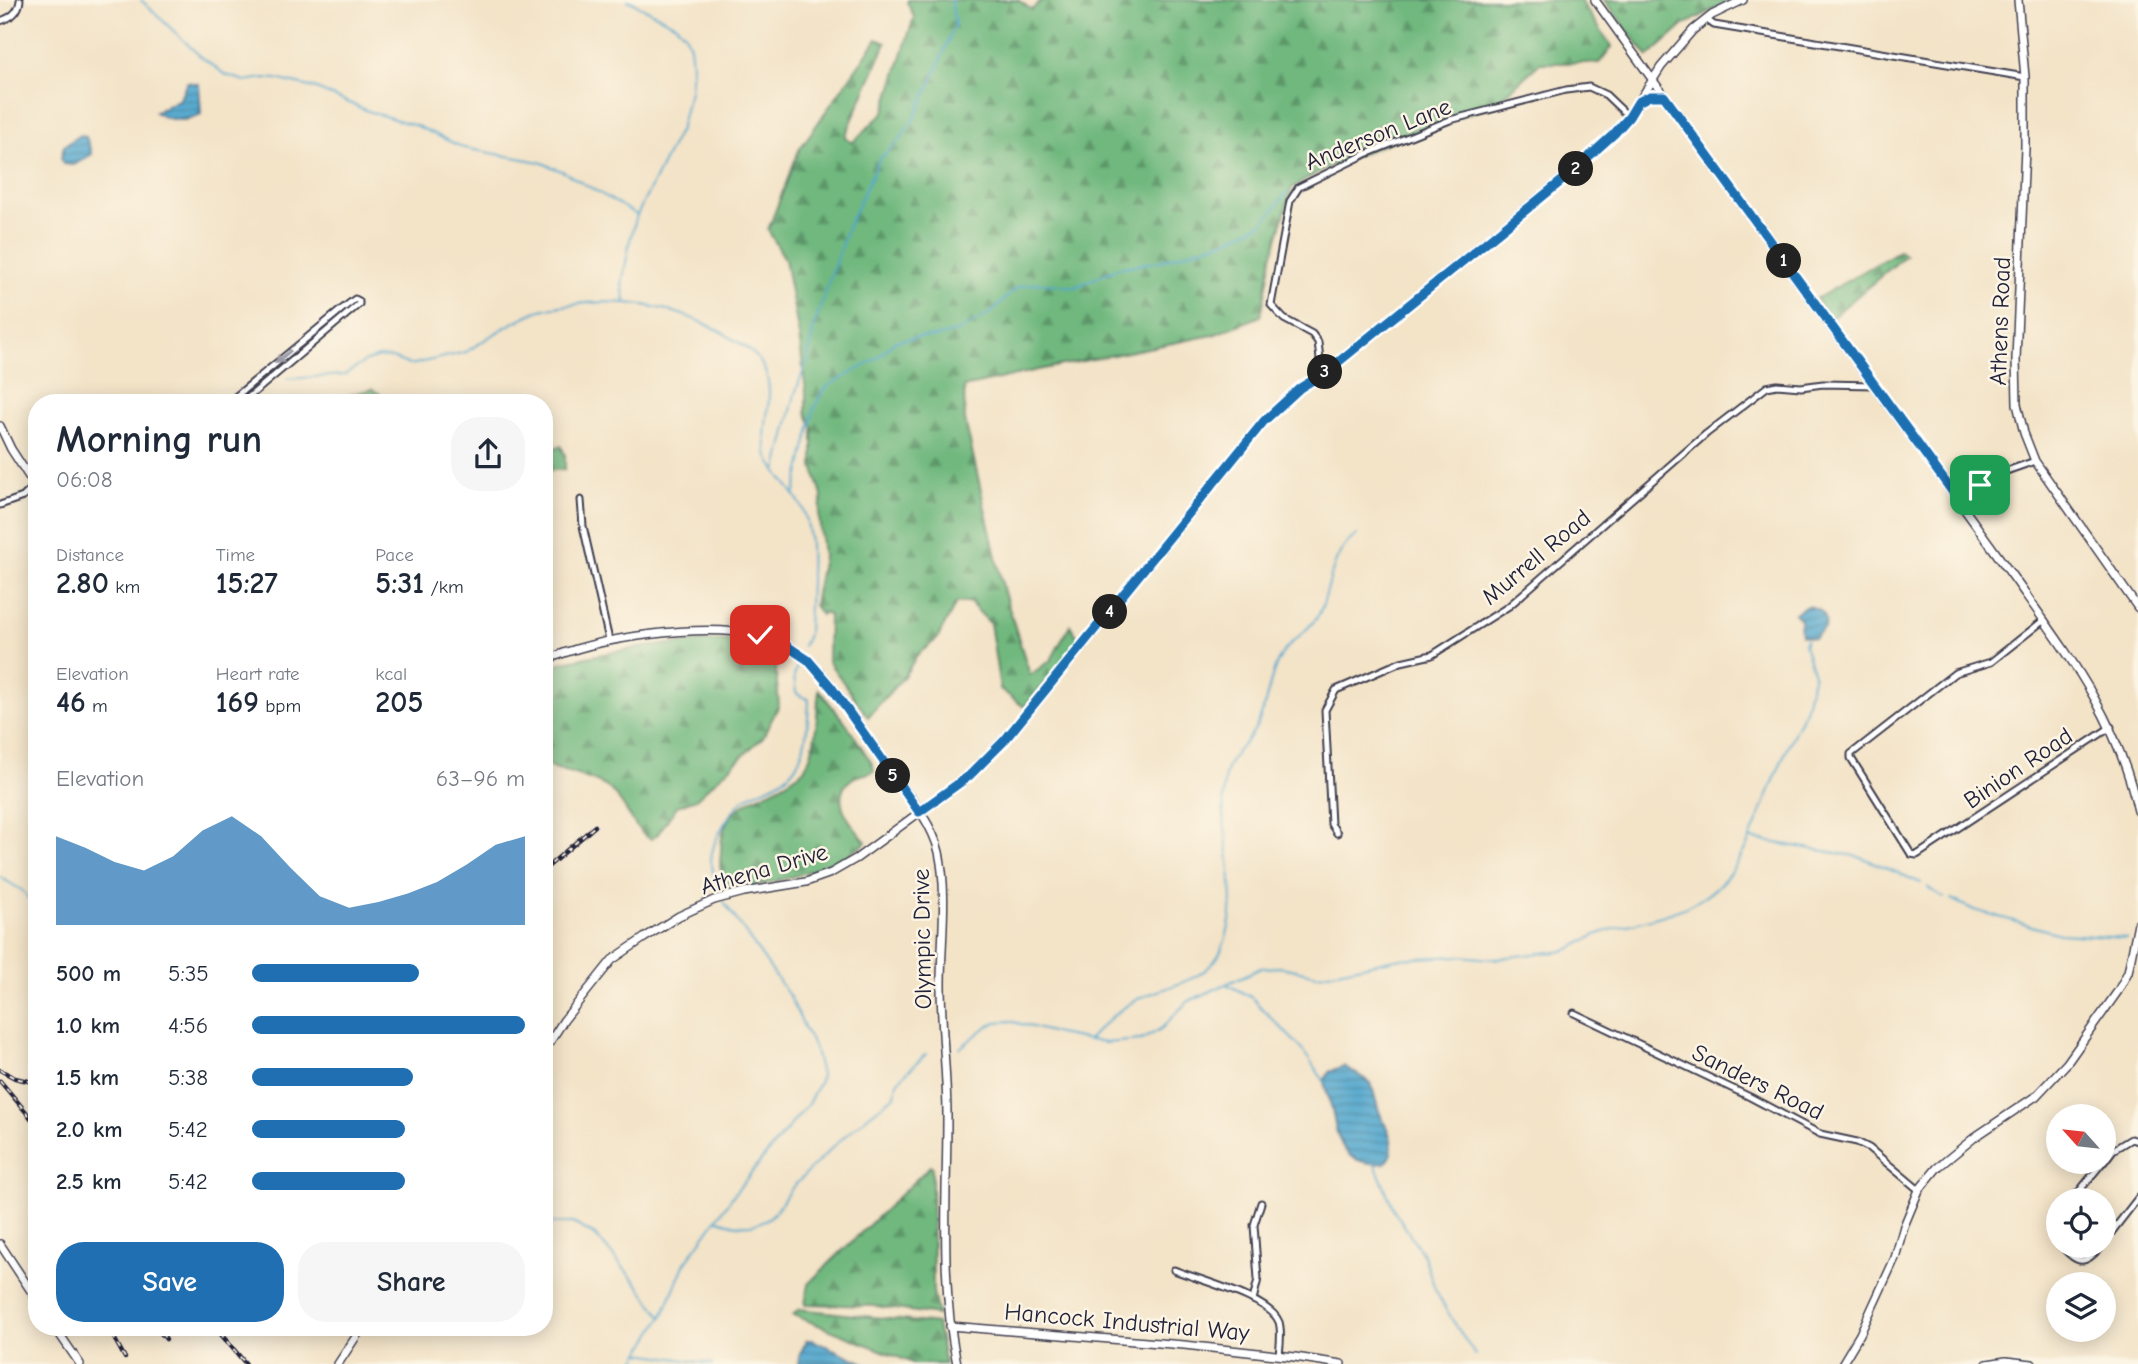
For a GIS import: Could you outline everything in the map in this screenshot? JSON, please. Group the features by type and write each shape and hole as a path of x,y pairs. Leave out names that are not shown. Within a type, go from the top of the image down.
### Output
{"street":[{"path":"0,21 7,19 18,9 20,0"},
{"path":"1595,0 1960,502 2085,679 2111,727 2131,779 2138,811"},
{"name":"Athena Drive","path":"553,1037 612,960 644,938 680,916 714,900 806,882 831,873 856,858 969,776 1004,741 1264,421 1300,388 1326,372 1564,179 1608,140 1629,117 1661,67 1693,30 1743,0"},
{"name":"Athens Road","path":"2018,0 2025,77 2025,148 2016,387 2024,433 2035,461 2138,608"},
{"path":"1707,20 1714,25 2025,77"},
{"path":"1641,64 1653,68 1661,67"},
{"name":"Anderson Lane","path":"1326,372 1320,359 1318,342 1312,334 1284,319 1271,305 1290,201 1299,187 1366,154 1450,120 1566,90 1589,87 1606,95 1629,117"},
{"path":"1638,102 1650,96 1664,96"},
{"path":"239,394 355,299 359,301 359,304 253,394"},
{"path":"307,337 313,344"},
{"path":"261,376 267,382"},
{"name":"Murrell Road","path":"1337,833 1331,824 1325,710 1336,690 1401,662 1432,655 1509,606 1706,434 1767,387 1874,385"},
{"path":"0,426 28,475"},
{"path":"1960,502 1995,475 2035,461"},
{"path":"0,505 28,493"},
{"path":"581,500 584,531 609,640"},
{"name":"Binion Road","path":"2044,620 1991,662 1955,673 1851,754 1862,777 1911,854 1919,854 2111,727"},
{"name":"Olympic Drive","path":"553,658 609,640 675,632 728,631 760,635 787,646 808,660 832,688 919,812 935,840 942,873 941,987 947,1076 947,1273 950,1326 957,1364"},
{"path":"1842,1364 1860,1334 1895,1258 1907,1218 1919,1191 1937,1168 1975,1137 2036,1096 2067,1063 2118,991 2128,972 2138,923"},
{"name":"Sanders Road","path":"1574,1013 1750,1097 1820,1134 1869,1147 1919,1191"},
{"path":"2116,1148 2131,1139 2138,1141"},
{"path":"2082,1188 2093,1174"},
{"path":"2116,1226 2138,1198"},
{"path":"1253,1300 1258,1279 1254,1226 1261,1203"},
{"path":"0,1244 28,1286"},
{"path":"1174,1270 1269,1307 1279,1323 1279,1355"},
{"name":"Hancock Industrial Way","path":"950,1326 1279,1355 1339,1364"},
{"path":"61,1336 80,1364"},
{"path":"338,1364 356,1336"},
{"path":"1987,1364 2006,1361 2032,1364"}],"green space":[{"path":"908,0 1018,0 1032,10 1041,0 1580,0 1612,47 1599,63 1540,63 1493,106 1435,124 1328,167 1292,188 1272,257 1261,316 1213,335 964,387 965,420 1004,592 1030,675 1051,660 1070,625 1081,642 1024,707 1000,689 990,623 969,602 956,603 937,639 917,655 905,675 868,717 828,661 829,615 823,612 821,615 814,605 823,557 819,517 822,496 813,466 813,428 806,412 799,336 785,259 768,230 799,150 877,39 886,43 845,137 852,143 884,112 914,17"},
{"path":"1604,0 1731,0 1684,25 1648,57"},
{"path":"1899,251 1906,255 1831,318 1816,299"},
{"path":"372,389 380,394 353,394"},
{"path":"561,446 565,455 565,469 553,470 553,448"},
{"path":"742,640 774,649 779,705 763,737 696,799 677,806 657,835 651,839 645,836 620,800 608,788 587,778 553,768 553,665 593,656 692,642"},
{"path":"819,690 848,726 873,765 874,771 853,778 842,794 844,811 866,842 842,858 801,874 759,885 731,884 724,877 720,866 727,821 744,804 804,769 809,761 816,731"},
{"path":"930,1166 933,1292 938,1315 874,1306 805,1304 809,1283"},
{"path":"799,1309 937,1324 945,1364 915,1364 793,1315"}],"water":[{"path":"187,82 199,84 201,114 178,120 155,112 180,99"},
{"path":"80,135 86,137 92,154 74,165 63,164 61,158 64,146"},
{"path":"1807,606 1819,610 1825,619 1825,627 1814,638 1801,635 1800,620 1795,613"},
{"path":"1344,1066 1371,1083 1392,1144 1390,1157 1385,1163 1362,1162 1354,1158 1347,1152 1338,1136 1324,1081 1330,1071"},
{"path":"807,1340 812,1340 867,1364 798,1364"}],"waterway":[{"path":"141,0 200,56 226,75 245,81 276,79 314,88 368,111 417,126 464,148 540,162 564,172 637,215"},
{"path":"625,301 622,284 637,215 680,129 690,91 692,65 690,46 685,34 676,25 628,0"},
{"path":"777,469 795,394 808,358 814,326 847,228 880,158 899,141 914,119 933,79 955,24 951,0"},
{"path":"795,493 814,409 821,394 828,386 876,359 895,341 937,337 959,331 992,312 1021,286 1040,283 1075,287 1118,268 1160,261 1230,239 1264,222 1287,192"},
{"path":"287,379 344,375 366,361 379,357 392,358 410,365 466,352 526,316 561,306 604,302 650,306 710,326 752,353 761,363 766,375 769,387 765,432 768,456 803,509 807,522 810,570 808,635 803,646"},
{"path":"1089,1039 1125,1007 1138,999 1195,977 1205,971 1220,953 1228,932 1232,888 1223,799 1227,768 1256,727 1280,657 1311,626 1319,614 1336,561 1348,542 1357,535"},
{"path":"960,1048 996,1022 1010,1021 1105,1043 1141,1040 1161,1029 1187,1002 1261,968 1281,967 1318,975 1396,959 1460,956 1492,959 1558,952 1601,933 1688,906 1706,896 1722,882 1737,864 1750,839 1805,710 1814,674 1804,645 1806,639"},
{"path":"722,896 713,874 711,860 724,824 736,807 749,796 791,772 803,748 809,700 796,693 794,676 797,666"},
{"path":"1751,839 1861,857 1921,883"},
{"path":"0,877 23,891 28,898"},
{"path":"1928,887 1944,898"},
{"path":"1951,899 1974,910 2060,934 2127,938"},
{"path":"633,1364 662,1317 685,1263 738,1189 808,1104 820,1081 815,1050 790,997 724,902"},
{"path":"1228,985 1251,997 1301,1048 1324,1081"},
{"path":"718,1220 747,1225 770,1217 793,1187 829,1151 895,1096 897,1082 926,1054"},
{"path":"1375,1164 1394,1210 1424,1256 1435,1289 1475,1355"},
{"path":"553,1223 573,1223 595,1235 661,1316"},
{"path":"640,1353 712,1364"}],"railway":[{"path":"553,862 595,826"},
{"path":"0,1070 28,1081"},
{"path":"0,1081 28,1114"},
{"path":"113,1336 125,1358"},
{"path":"222,1336 246,1364"}],"route":[{"path":"760,635 787,646 808,660 832,688 919,812 969,776 1004,741 1264,421 1300,388 1326,372 1564,179 1614,134 1638,102 1650,96 1664,96 1960,502 1980,485"}]}
